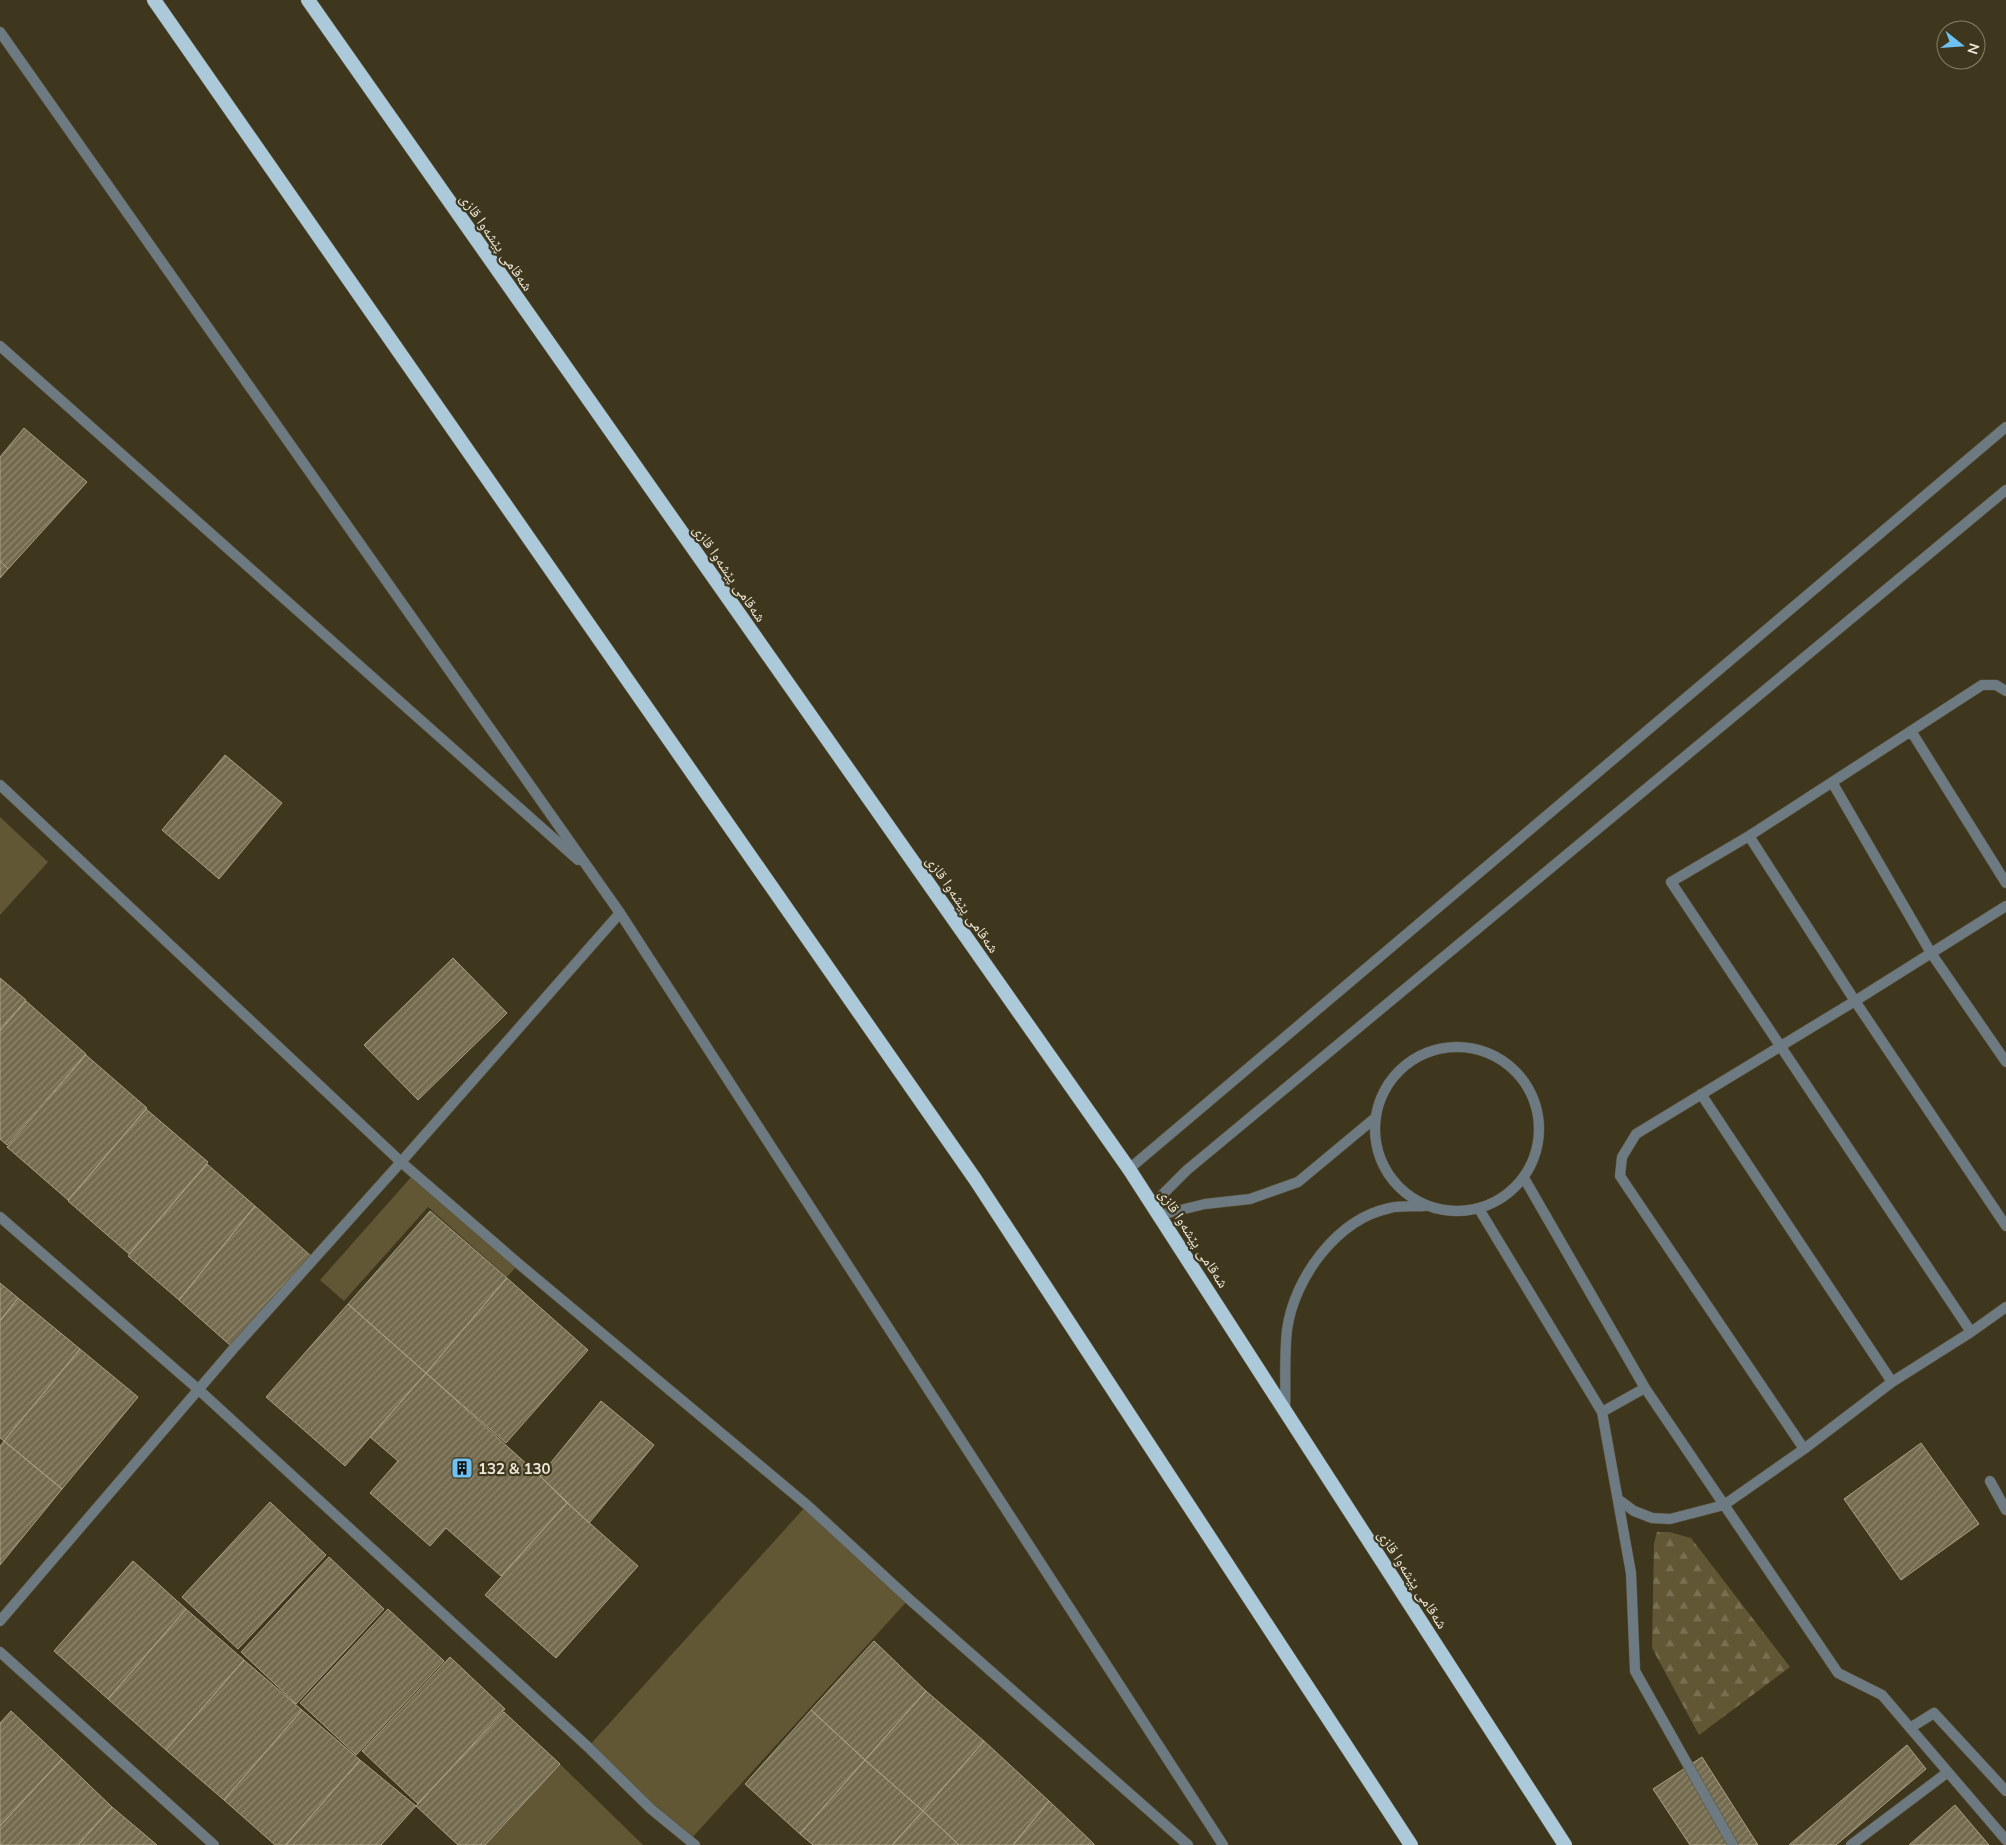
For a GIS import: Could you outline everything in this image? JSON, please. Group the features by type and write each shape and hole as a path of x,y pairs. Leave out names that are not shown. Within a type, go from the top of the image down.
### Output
{"highway":[{"path":"154,0 975,1179 1411,1845"},
{"name":"شەقامی پێشەوا قازی","path":"308,0 1129,1169 1565,1845"}],"street":[{"path":"0,32 620,913 1223,1845"},
{"path":"0,346 592,872"},
{"path":"1129,1169 2006,427"},
{"path":"1156,1210 1195,1164 2006,490"},
{"path":"1971,1332 1671,882 1749,836 1982,685 1996,685 2006,691"},
{"path":"1911,731 2006,883"},
{"path":"1832,782 1931,953 2006,1062"},
{"path":"0,785 402,1162 519,1264 807,1505 909,1599 1188,1845"},
{"path":"1749,836 1855,1001 2006,1226"},
{"path":"1804,1448 1620,1176 1622,1157 1636,1134 1855,1001 2006,906"},
{"path":"0,1622 234,1348 402,1162 620,913"},
{"path":"1285,1410 1287,1329 1300,1284 1322,1251 1356,1222 1390,1208 1425,1206 1479,1209 1504,1197 1524,1178 1536,1153 1539,1126 1534,1100 1520,1076 1499,1058 1474,1048 1447,1047 1421,1055 1399,1070 1383,1092 1375,1118 1376,1146 1385,1171 1402,1192 1425,1206"},
{"path":"1701,1094 1892,1382"},
{"path":"1156,1210 1250,1198 1298,1182 1375,1118"},
{"path":"1524,1178 1645,1388 1838,1673 1882,1695 2006,1840"},
{"path":"1479,1209 1602,1412 1631,1574 1635,1671 1733,1845"},
{"path":"0,1217 199,1390 588,1747 651,1809 695,1845"},
{"path":"1619,1500 1634,1511 1652,1518 1670,1519 1724,1505 1892,1382 1971,1332 2006,1307"},
{"path":"1602,1412 1645,1388"},
{"path":"1990,1481 2006,1510"},
{"path":"0,1652 214,1845"},
{"path":"1910,1728 1934,1713 2006,1791"},
{"path":"1850,1845 1948,1772"}],"green space":[{"path":"0,817 48,862 0,915"},
{"path":"413,1175 516,1267 507,1277 428,1207 344,1301 320,1280"},
{"path":"807,1505 909,1599 690,1840 588,1747"},
{"path":"1657,1532 1669,1532 1691,1538 1790,1667 1699,1735 1652,1648 1654,1543"},
{"path":"560,1764 643,1845 485,1845"}],"building":[{"path":"24,428 87,482 8,569 0,561 0,457"},
{"path":"0,561 8,569 0,578"},
{"path":"225,755 282,803 219,879 162,830"},
{"path":"453,958 507,1013 418,1100 364,1045"},
{"path":"0,978 26,1000 0,1030"},
{"path":"26,1001 86,1054 7,1145 0,1139 0,1031"},
{"path":"86,1055 147,1108 68,1200 7,1147"},
{"path":"146,1109 208,1162 129,1254 68,1201"},
{"path":"207,1164 255,1206 179,1300 128,1256"},
{"path":"255,1206 311,1256 231,1346 179,1300"},
{"path":"430,1211 507,1278 426,1373 348,1304"},
{"path":"507,1278 588,1350 506,1443 426,1373"},
{"path":"0,1283 18,1298 0,1321"},
{"path":"18,1298 80,1349 4,1441 0,1438 0,1321"},
{"path":"348,1304 426,1373 345,1466 266,1397"},
{"path":"80,1349 138,1397 62,1489 4,1441"},
{"name":"132 & 130","path":"426,1373 540,1476 567,1503 501,1576 446,1528 430,1546 370,1493 398,1461 370,1437"},
{"path":"601,1401 654,1445 589,1523 540,1476"},
{"path":"4,1441 62,1489 0,1565 0,1446"},
{"path":"1921,1443 1979,1524 1901,1580 1844,1499"},
{"path":"270,1502 326,1555 238,1649 182,1597"},
{"path":"567,1503 638,1566 556,1658 485,1595"},
{"path":"329,1557 384,1609 296,1704 241,1652"},
{"path":"133,1561 186,1609 108,1699 54,1651"},
{"path":"186,1609 244,1660 166,1750 108,1699"},
{"path":"388,1609 444,1661 356,1755 300,1703"},
{"path":"874,1641 926,1691 865,1760 811,1710"},
{"path":"450,1657 505,1709 418,1804 362,1751"},
{"path":"244,1660 302,1710 224,1800 166,1750"},
{"path":"926,1691 984,1741 923,1811 865,1760"},
{"path":"302,1710 360,1760 286,1845 275,1845 224,1800"},
{"path":"811,1710 865,1760 800,1834 745,1784"},
{"path":"11,1711 62,1759 0,1826 0,1723"},
{"path":"504,1712 560,1764 485,1845 458,1845 416,1806"},
{"path":"984,1741 1049,1801 1013,1845 959,1845 923,1811"},
{"path":"1907,1745 1926,1769 1836,1845 1789,1845"},
{"path":"1702,1757 1758,1845 1690,1845 1653,1789"},
{"path":"62,1759 112,1807 78,1845 0,1845 0,1826"},
{"path":"360,1760 416,1806 381,1845 286,1845"},
{"path":"865,1760 923,1811 892,1845 813,1845 800,1834"},
{"path":"1049,1801 1094,1844 1094,1845 1013,1845"},
{"path":"1955,1805 1989,1845 1909,1845"},
{"path":"112,1807 157,1845 78,1845"},
{"path":"923,1811 959,1845 892,1845"}],"place":[{"name":"132 & 130","path":"462,1468"}]}
